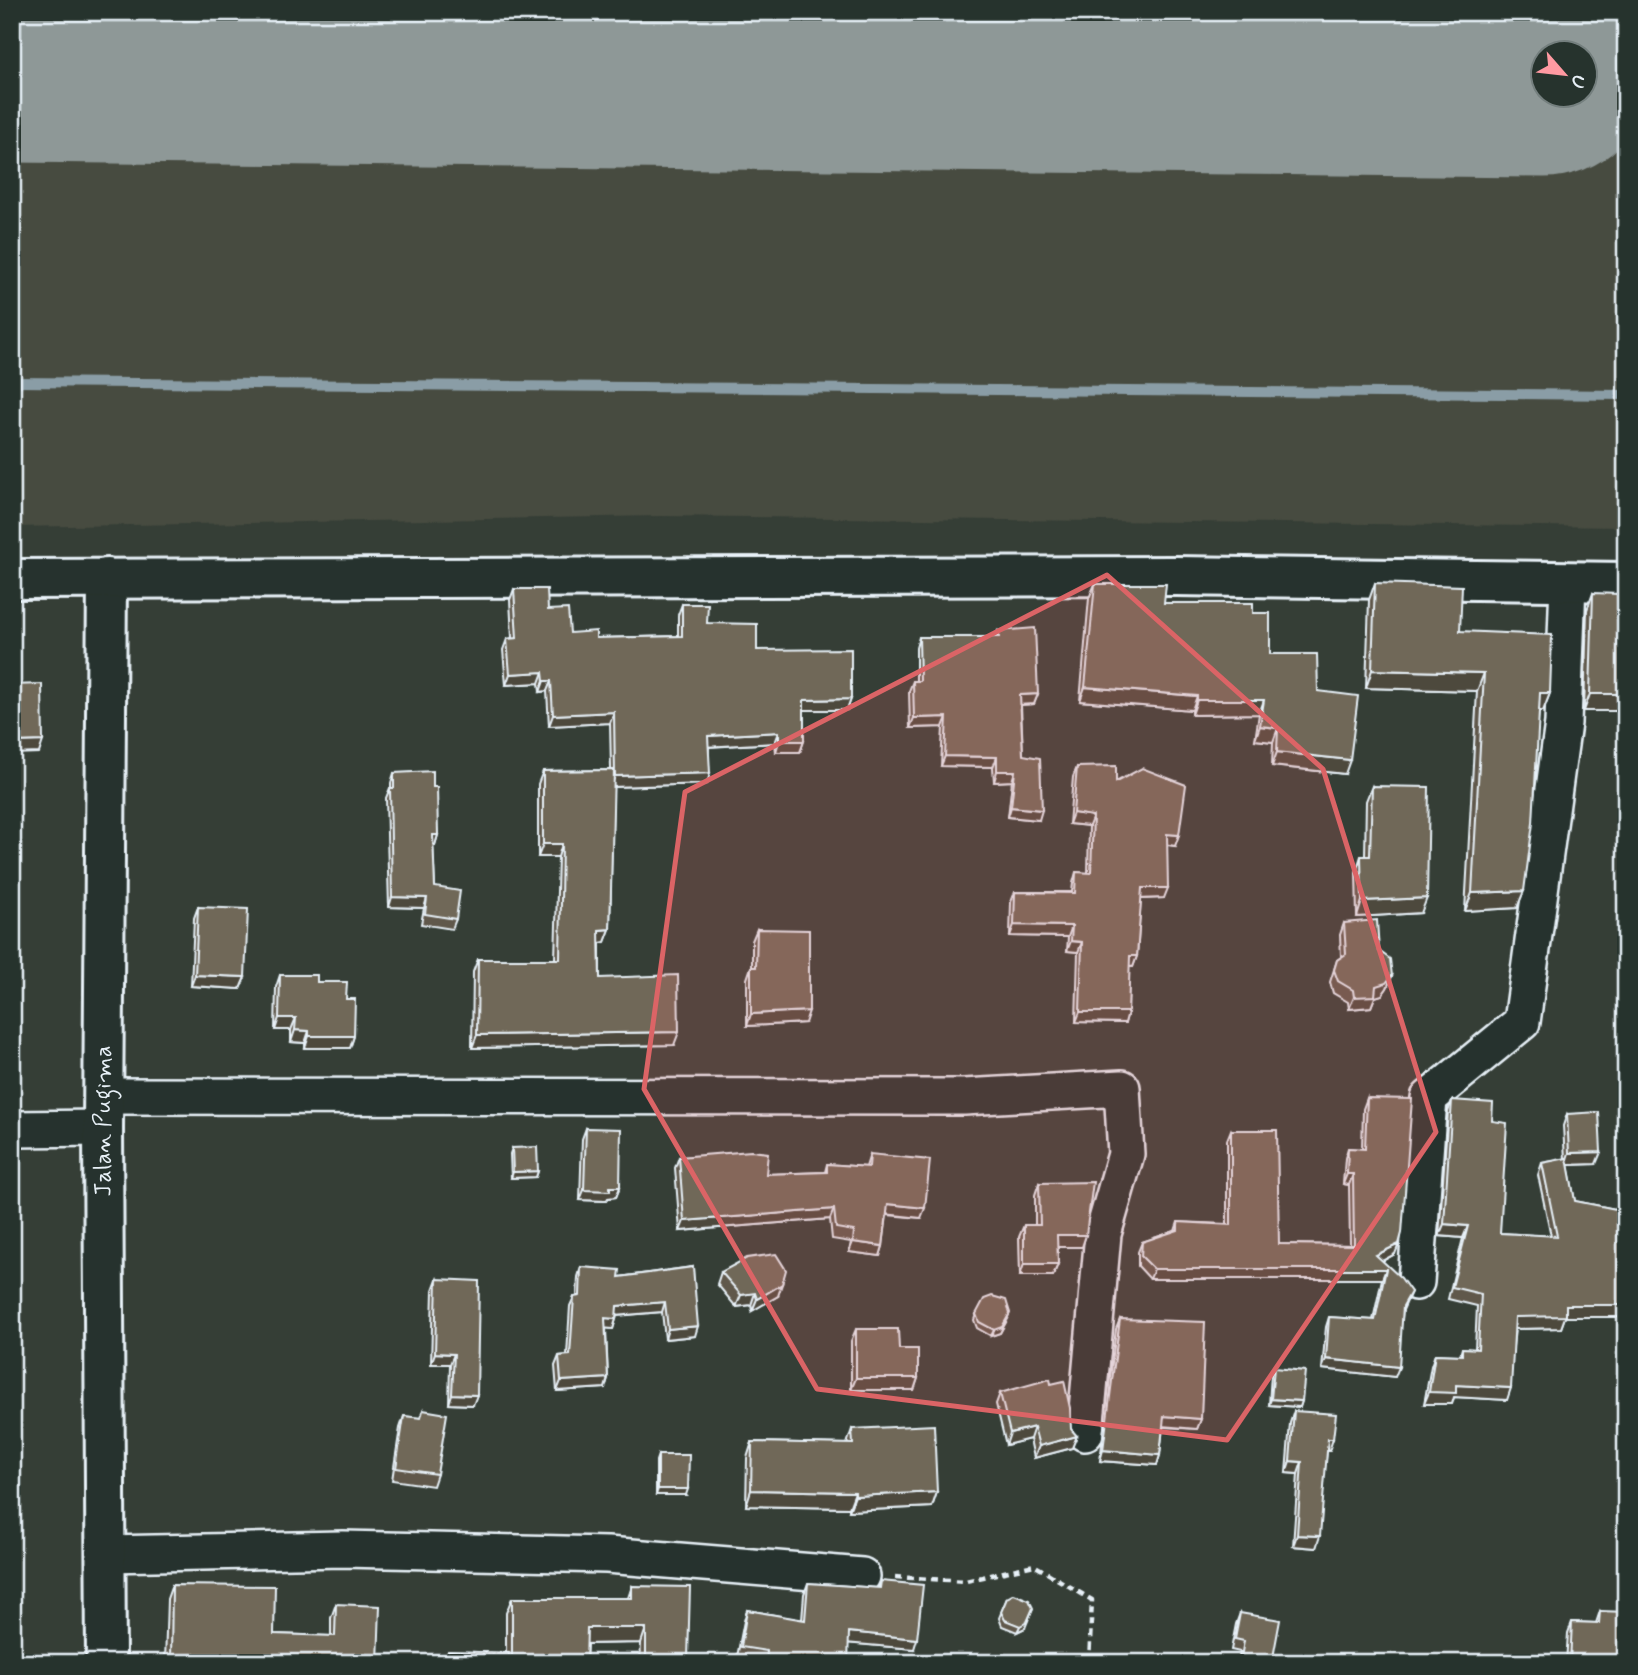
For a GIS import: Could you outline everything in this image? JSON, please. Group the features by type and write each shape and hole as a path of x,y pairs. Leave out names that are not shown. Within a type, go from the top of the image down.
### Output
{"main road":[{"path":"12,579 1176,576 1626,582"},
{"name":"Jalan Pugima","path":"106,1663 107,578"}],"street":[{"path":"1416,1282 1429,1098 1522,1022 1563,723 1568,581"},
{"path":"12,1129 105,1112 950,1097 1122,1088 1126,1154 1103,1234 1085,1433"},
{"path":"106,1553 343,1549 607,1555 862,1576"}],"path":[{"path":"862,1576 967,1581 1034,1565 1092,1600 1089,1663"}],"highlighted area":[{"path":"1107,575 1323,769 1436,1132 1227,1440 817,1389 644,1089 685,792"}],"shaded area":[{"path":"12,12 1626,12 1626,527 660,516 12,527"}],"building":[{"path":"1375,583 1462,586 1460,631 1552,635 1550,693 1540,693 1533,823 1524,891 1472,893 1484,673 1372,670"},
{"path":"1095,584 1166,584 1164,603 1253,603 1253,613 1270,613 1270,654 1317,654 1318,691 1358,696 1350,760 1277,752 1278,728 1260,726 1264,700 1197,700 1197,696 1085,687"},
{"path":"514,589 547,589 548,610 568,609 570,633 596,631 596,638 682,636 682,604 708,604 707,623 757,624 757,650 851,649 851,699 804,700 804,741 779,741 779,732 708,736 710,773 615,776 614,712 553,715 551,681 544,681 543,672 510,674 507,639 517,638"},
{"path":"1593,593 1619,594 1619,627 1626,627 1626,694 1590,694"},
{"path":"1035,628 1038,694 1020,695 1023,755 1040,758 1042,810 1011,807 1015,771 997,771 997,757 945,756 947,717 914,718 913,681 920,681 919,637 999,637 998,631"},
{"path":"42,684 43,741 12,742 12,685"},
{"path":"1116,766 1116,782 1142,768 1186,785 1179,835 1167,834 1168,888 1142,888 1137,956 1130,956 1128,1012 1080,1012 1082,942 1071,941 1072,926 1014,925 1015,892 1075,893 1076,872 1091,873 1093,816 1073,813 1077,767"},
{"path":"614,770 610,929 599,930 600,978 678,975 679,1032 477,1035 478,959 560,959 562,844 543,844 543,771"},
{"path":"433,771 433,787 437,787 438,835 433,835 435,887 460,891 456,919 425,914 427,898 392,897 390,788 394,788 394,773"},
{"path":"1372,786 1429,787 1427,898 1362,901 1361,856 1370,856"},
{"path":"198,907 248,909 245,977 195,975"},
{"path":"1377,920 1379,951 1390,959 1392,976 1386,983 1376,986 1375,996 1354,997 1353,990 1338,981 1334,970 1337,960 1346,954 1344,923"},
{"path":"757,929 809,930 809,1011 751,1014 751,967 756,967"},
{"path":"280,975 317,975 317,982 347,982 346,999 355,999 354,1036 309,1036 309,1031 295,1030 296,1018 279,1018"},
{"path":"1367,1098 1412,1099 1402,1233 1399,1244 1376,1255 1401,1278 1411,1292 1403,1306 1399,1367 1326,1359 1329,1317 1375,1320 1386,1269 1154,1269 1141,1256 1142,1242 1178,1230 1178,1222 1231,1225 1231,1130 1277,1130 1279,1244 1354,1245 1353,1174 1347,1174 1348,1148 1365,1149"},
{"path":"1452,1100 1493,1103 1492,1121 1507,1123 1500,1233 1557,1236 1542,1163 1567,1158 1575,1201 1626,1211 1626,1305 1566,1305 1566,1316 1515,1317 1511,1388 1456,1385 1456,1393 1429,1392 1435,1354 1462,1355 1462,1348 1478,1349 1481,1294 1452,1287 1468,1226 1444,1224"},
{"path":"1599,1112 1601,1152 1569,1153 1567,1114"},
{"path":"586,1128 621,1129 620,1187 610,1187 610,1191 584,1190"},
{"path":"537,1147 538,1171 513,1172 512,1148"},
{"path":"751,1151 768,1153 766,1174 827,1172 827,1164 869,1167 870,1154 930,1160 925,1208 888,1204 883,1246 853,1242 854,1231 836,1228 834,1209 684,1221 679,1157"},
{"path":"1093,1182 1086,1235 1057,1235 1058,1264 1024,1264 1024,1225 1040,1225 1039,1183"},
{"path":"776,1254 786,1270 782,1284 757,1299 755,1293 741,1295 721,1272 747,1258"},
{"path":"581,1267 620,1270 619,1277 693,1267 698,1326 668,1329 665,1302 617,1306 616,1319 605,1318 608,1378 561,1381 559,1356 570,1355 574,1297 580,1296"},
{"path":"437,1279 479,1281 477,1395 452,1394 454,1354 435,1353"},
{"path":"992,1296 1006,1300 1010,1313 1002,1327 994,1330 979,1322 976,1314 984,1299"},
{"path":"1120,1319 1205,1322 1201,1419 1164,1416 1160,1455 1103,1450"},
{"path":"856,1329 898,1329 899,1349 918,1349 918,1378 856,1378"},
{"path":"1274,1368 1305,1371 1302,1401 1271,1399"},
{"path":"1050,1379 1051,1384 1064,1381 1071,1429 1077,1436 1039,1446 1034,1427 1010,1433 1000,1393"},
{"path":"423,1410 447,1414 437,1474 396,1468 404,1416 421,1418"},
{"path":"1294,1411 1336,1414 1333,1439 1328,1439 1320,1536 1297,1535 1302,1462 1290,1461"},
{"path":"934,1425 937,1492 855,1496 855,1492 751,1490 752,1442 853,1444 852,1429"},
{"path":"658,1455 689,1455 688,1489 658,1489"},
{"path":"881,1581 923,1585 917,1639 849,1632 848,1663 766,1663 767,1651 741,1647 747,1610 805,1620 808,1583 880,1588"},
{"path":"172,1585 275,1586 274,1634 335,1636 336,1604 380,1606 378,1663 166,1663 171,1661"},
{"path":"632,1586 690,1587 688,1659 646,1659 646,1628 587,1628 586,1663 512,1663 512,1598 632,1598"},
{"path":"1014,1594 1029,1600 1033,1608 1027,1622 1020,1626 1005,1620 1001,1612 1007,1598"},
{"path":"1600,1611 1626,1612 1626,1663 1570,1663 1572,1622 1599,1623"},
{"path":"1240,1613 1280,1620 1272,1663 1240,1663 1244,1641 1235,1639"},
{"path":"448,1651 509,1653 509,1663 448,1663"}],"waterway":[{"path":"12,382 1626,395"}],"runway":[{"path":"12,55 1530,70"}]}
